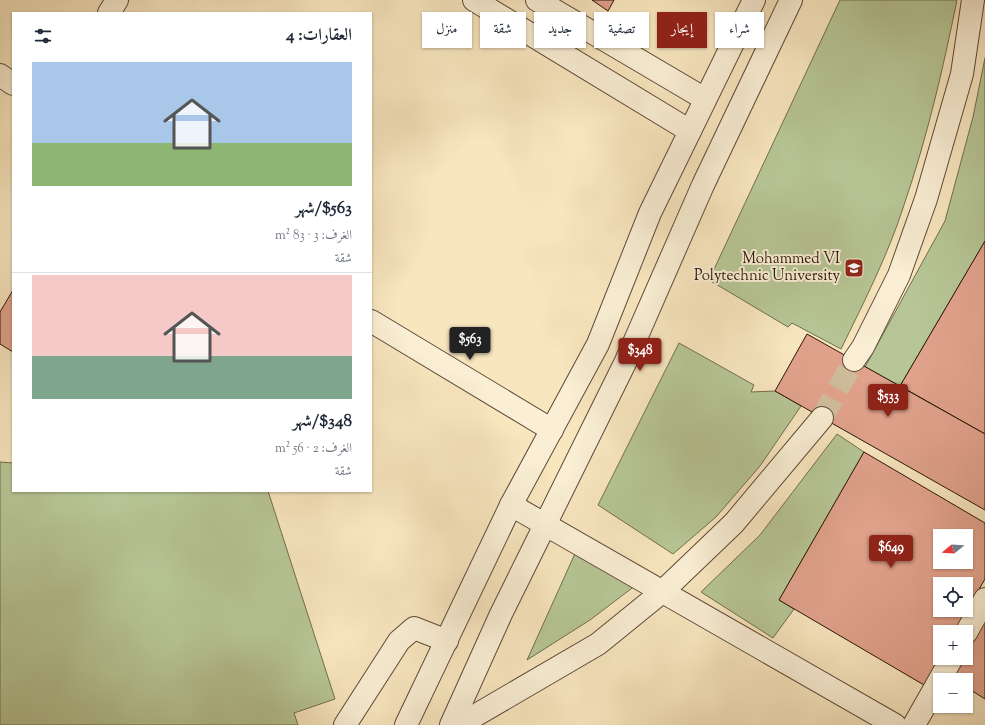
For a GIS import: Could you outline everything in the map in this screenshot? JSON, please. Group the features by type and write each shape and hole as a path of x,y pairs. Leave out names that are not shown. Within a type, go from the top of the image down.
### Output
{"street":[{"path":"110,12 118,0"},
{"path":"474,0 690,131"},
{"path":"537,0 705,99"},
{"path":"406,725 511,505 598,344 650,213 754,0"},
{"path":"450,725 501,614 626,361 703,184 791,0"},
{"path":"854,360 863,347 900,274 926,199 962,74 973,0"},
{"path":"0,75 12,83"},
{"path":"372,322 552,430"},
{"path":"459,725 598,644 662,592 734,523 822,418"},
{"path":"511,505 895,725"},
{"path":"970,625 985,599"},
{"path":"345,725 399,641 414,628 447,641"},
{"path":"914,725 948,665"}],"green space":[{"path":"840,0 957,0 934,103 898,224 867,296 841,349 792,323 788,327 709,280"},
{"path":"985,58 985,241 900,386 865,367 945,221 973,117"},
{"path":"679,343 754,385 751,392 775,391 801,406 760,466 716,517 673,554 598,505"},
{"path":"837,434 864,452 779,600 794,609 773,638 701,592 760,535"},
{"path":"0,462 12,463 12,492 268,492 335,699 294,713 298,725 0,725"},
{"path":"582,538 648,576 590,620 527,660"}],"building":[{"path":"592,0 614,0 608,11"},
{"path":"985,241 985,434 900,386"},
{"path":"12,292 12,351 0,344 0,312"},
{"path":"807,334 985,434 985,510 775,391"},
{"path":"864,452 985,523 985,579 973,600 973,577 933,577 933,617 963,617 958,625 933,625 933,665 935,665 924,685 779,600"},
{"path":"985,612 985,699 973,691 973,673 947,673 952,665 973,665 973,632"}],"tunnel":[{"path":"822,418 854,360"}],"place":[{"name":"Mohammed VI Polytechnic University","path":"854,268"}]}
